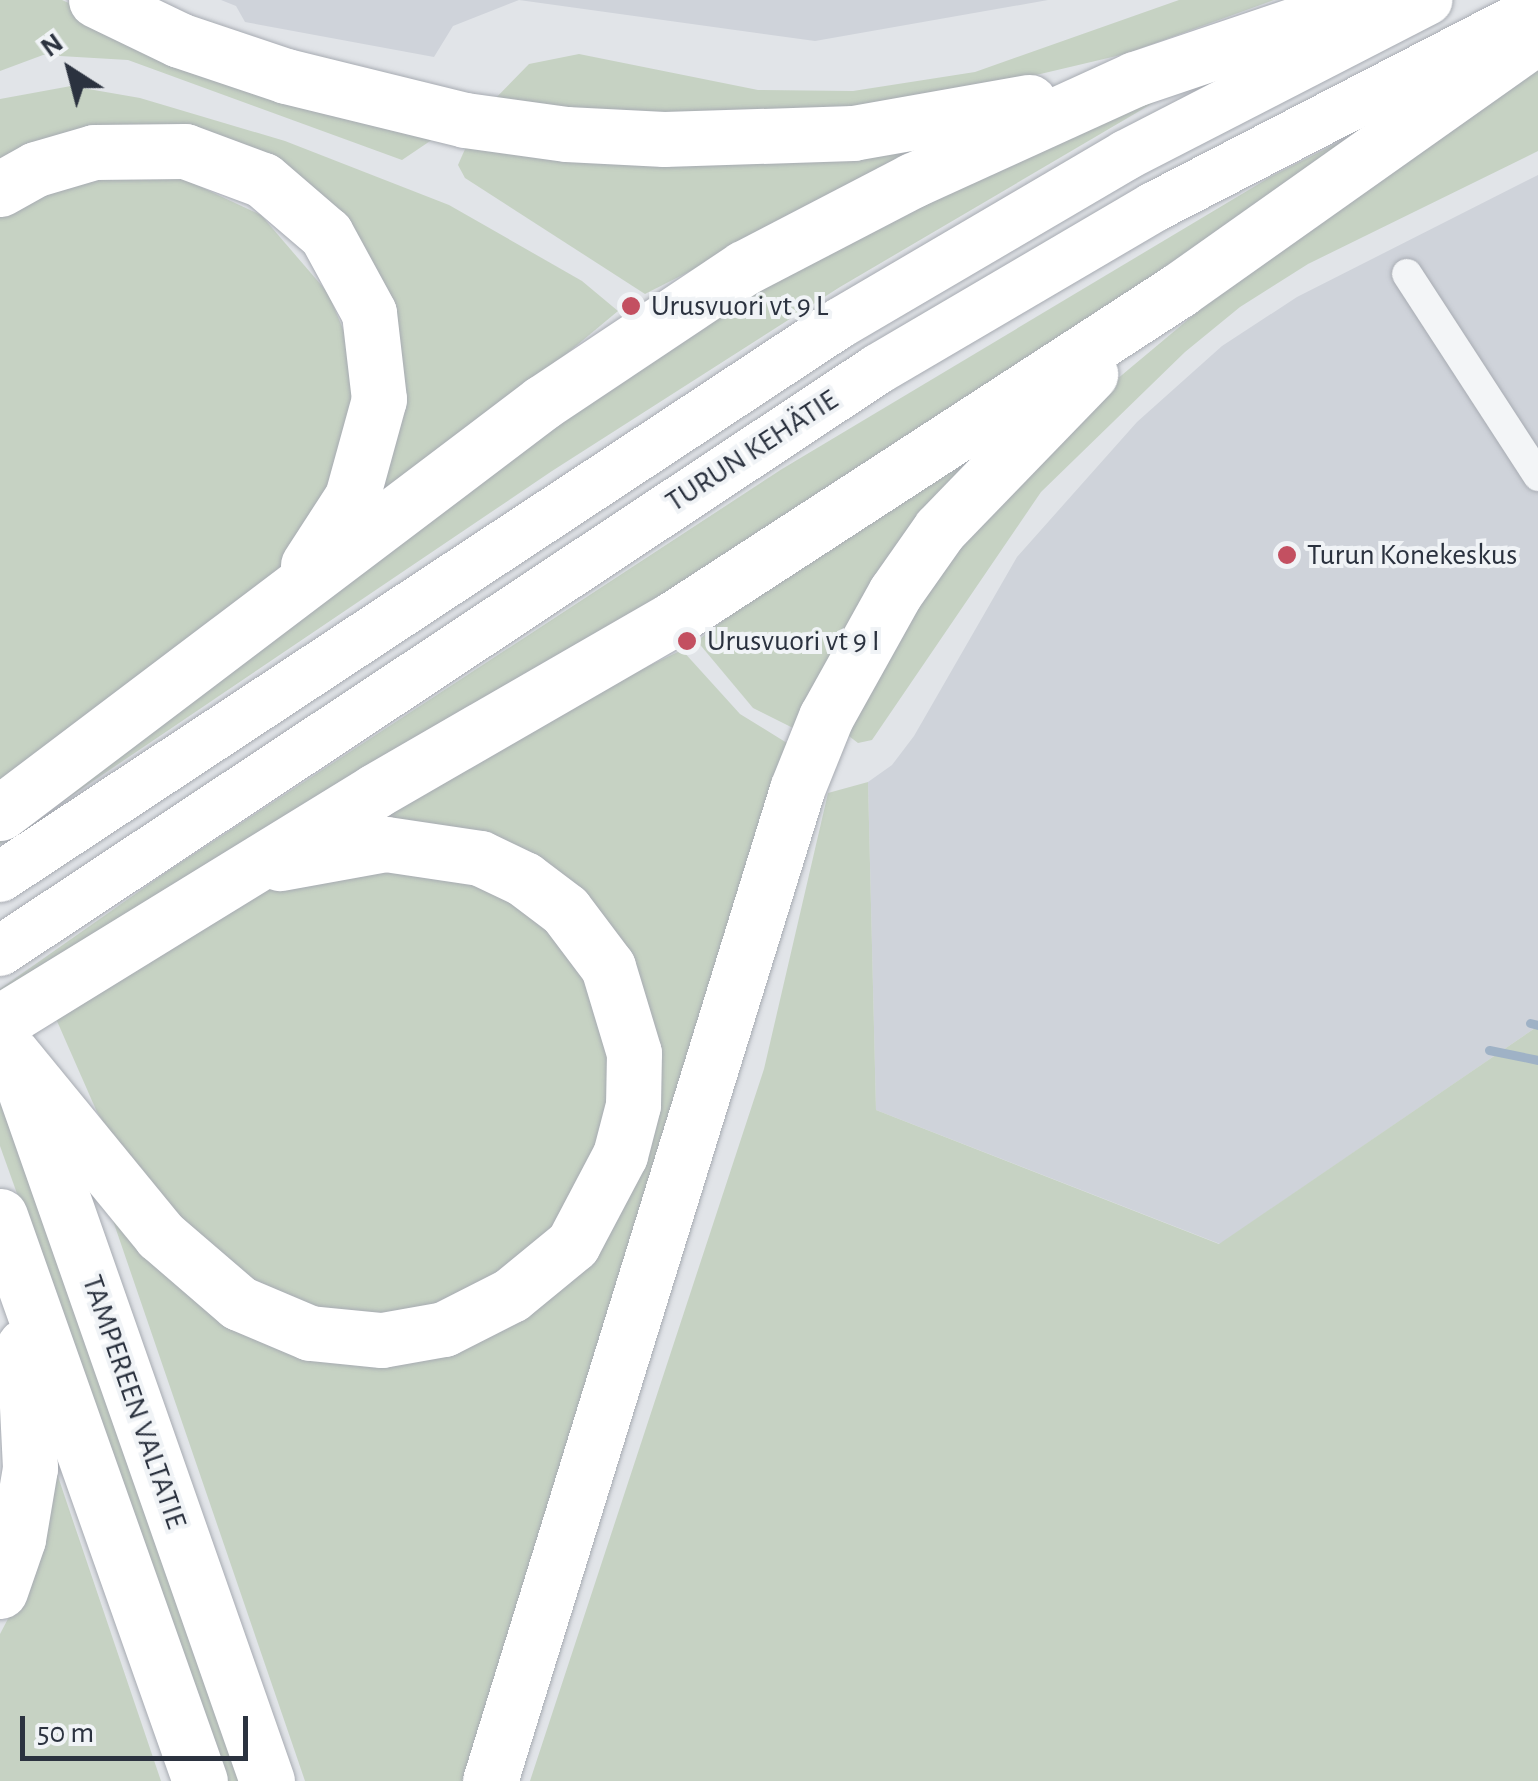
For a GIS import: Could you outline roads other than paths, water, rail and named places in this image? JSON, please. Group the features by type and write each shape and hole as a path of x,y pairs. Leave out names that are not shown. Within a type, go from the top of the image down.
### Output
{"highway":[{"path":"96,0 179,40 286,76 465,120 566,134 681,139 853,133 1135,79"},
{"path":"0,813 543,402 744,268 913,180 1135,79 1368,0"},
{"name":"TURUN KEHÄTIE","path":"0,877 840,323 1126,155 1428,0"},
{"name":"TURUN KEHÄTIE","path":"0,950 878,369 1154,207 1538,9"},
{"path":"242,872 386,844 449,850 524,879 566,910 595,946 617,985 630,1034 633,1105 620,1155 573,1244 537,1277 469,1320 421,1336 335,1338 282,1323 239,1303 184,1259 4,1033 242,872 674,618 1178,290 1538,36"},
{"path":"0,189 54,162 107,150 204,155 284,194 348,264 372,328 377,412 342,517 278,603"},
{"path":"490,1781 797,789 826,718 895,593 940,529 1042,419 1178,290"},
{"name":"TAMPEREEN VALTATIE","path":"4,1033 268,1781"},
{"path":"0,1591 23,1516 30,1450 6,1233"},
{"name":"TAMPEREEN VALTATIE","path":"6,1233 200,1781"}],"street":[{"path":"1407,274 1538,476"}],"waterway":[{"path":"1530,1023 1538,1025"},
{"path":"1489,1050 1538,1060"}],"place":[{"name":"Urusvuori vt 9 L","path":"631,306"},
{"name":"Turun Konekeskus","path":"1287,555"},
{"name":"Urusvuori vt 9 I","path":"687,641"}]}
